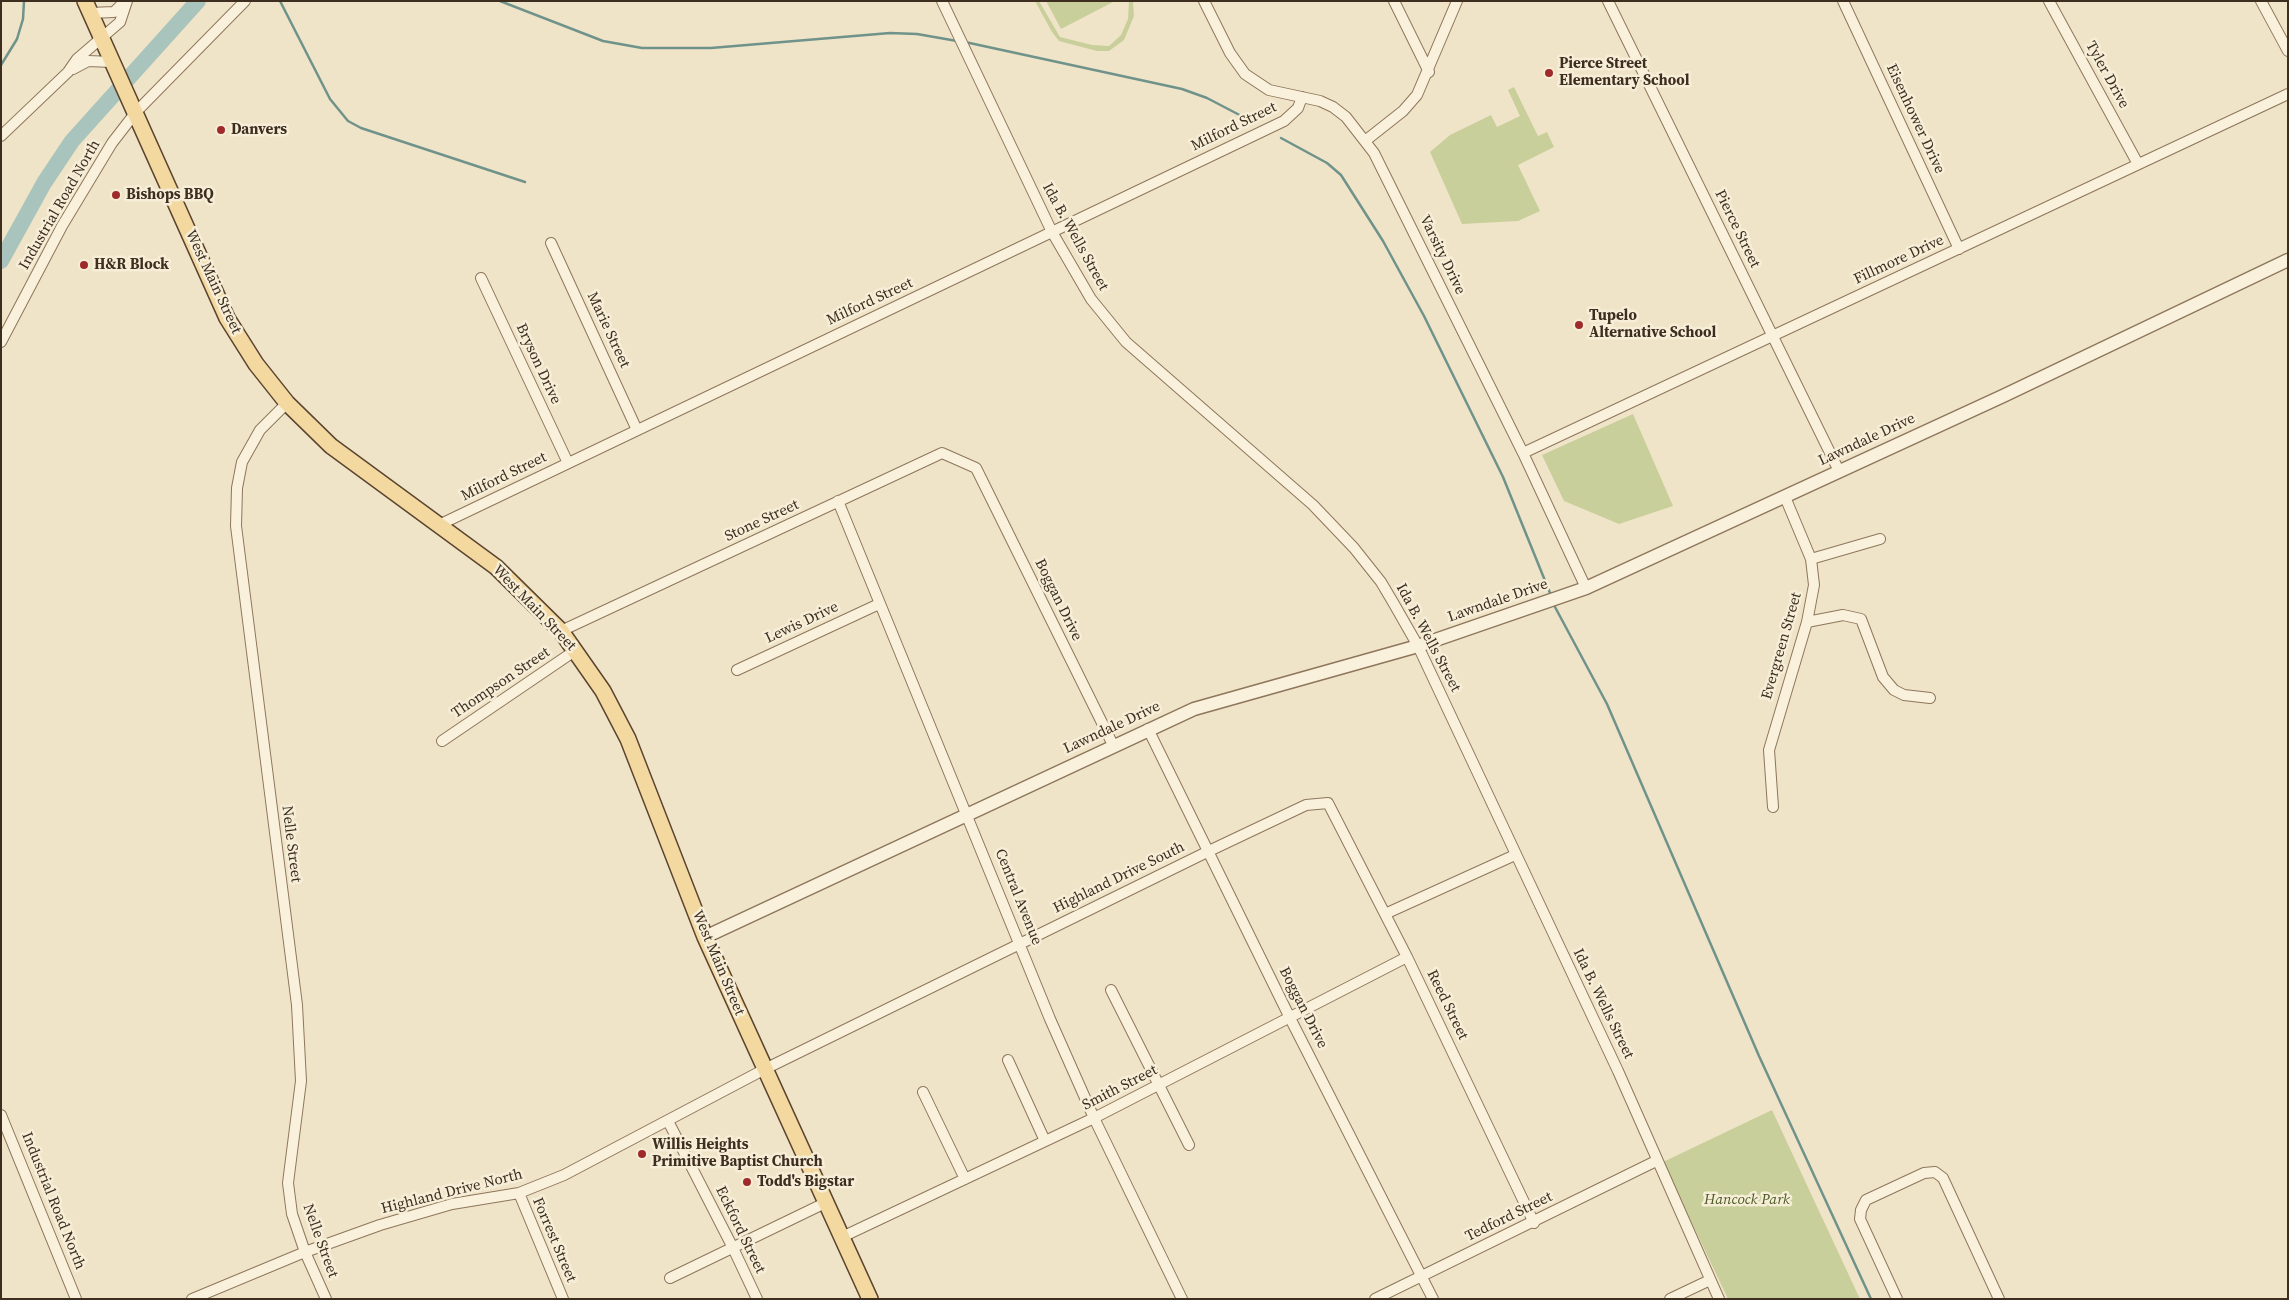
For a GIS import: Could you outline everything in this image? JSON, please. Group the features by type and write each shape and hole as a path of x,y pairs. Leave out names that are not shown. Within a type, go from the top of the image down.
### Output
{"main road":[{"name":"West Main Street","path":"88,7 227,318 256,364 287,403 332,446 441,524 496,567 561,631 603,691 628,739 705,937 870,1299"}],"street":[{"path":"88,7 114,12 126,1"},
{"path":"1,136 68,72 77,59 120,22 126,1"},
{"name":"Industrial Road North","path":"1,342 62,226 112,142 136,112 245,1"},
{"name":"Ida B. Wells Street","path":"942,1 1052,232 1082,286 1126,342 1314,505 1354,548 1381,582 1418,646 1618,1070 1656,1161 1719,1299"},
{"name":"Varsity Drive","path":"1204,1 1230,53 1245,74 1270,90 1333,107 1346,117 1365,141 1391,184 1523,453 1586,588"},
{"path":"1394,1 1428,72"},
{"path":"1365,141 1403,111 1417,95 1457,1"},
{"name":"Pierce Street","path":"1608,1 1839,471"},
{"name":"Eisenhower Drive","path":"1843,1 1959,248"},
{"name":"Tyler Drive","path":"2049,1 2138,164"},
{"path":"2261,1 2288,51"},
{"path":"68,72 88,61 115,68"},
{"name":"Fillmore Drive","path":"1523,453 2288,94"},
{"name":"Milford Street","path":"441,524 1284,121 1298,108 1302,98"},
{"name":"Marie Street","path":"551,243 637,430"},
{"name":"Lawndale Drive","path":"705,937 1113,745 1194,709 1418,646 1586,588 1785,497 2288,260"},
{"name":"Bryson Drive","path":"481,278 568,463"},
{"name":"Nelle Street","path":"287,403 260,430 242,462 237,488 236,526 297,1005 301,1081 288,1183 292,1214 305,1252 326,1299"},
{"name":"Stone Street","path":"561,631 942,453 976,468"},
{"name":"Boggan Drive","path":"976,468 1113,745"},
{"name":"Evergreen Street","path":"1773,807 1769,750 1807,622 1814,585 1811,559 1785,497"},
{"name":"Central Avenue","path":"838,502 1021,943 1050,1019 1094,1118 1182,1299"},
{"path":"1811,559 1880,539"},
{"name":"Lewis Drive","path":"737,670 880,604"},
{"path":"1807,622 1843,615 1861,619 1883,677 1894,690 1904,696 1930,698"},
{"name":"Thompson Street","path":"442,741 576,650"},
{"name":"Boggan Drive","path":"1148,729 1290,1018 1433,1299"},
{"name":"Highland Drive South","path":"765,1069 1306,805 1328,803"},
{"name":"Reed Street","path":"1328,803 1407,957 1534,1222"},
{"path":"1385,914 1515,855"},
{"name":"Smith Street","path":"842,1237 1094,1118 1407,957"},
{"path":"1111,990 1189,1145"},
{"path":"1008,1060 1044,1141"},
{"name":"Highland Drive North","path":"192,1299 305,1252 380,1225 452,1204 518,1193 564,1175 765,1069"},
{"path":"923,1092 965,1179"},
{"name":"Industrial Road North","path":"1,1115 76,1299"},
{"name":"Eckford Street","path":"668,1121 757,1299"},
{"name":"Tedford Street","path":"1375,1299 1656,1161"},
{"path":"1898,1299 1860,1219 1861,1210 1866,1200 1924,1173 1935,1172 1943,1178 1999,1299"},
{"name":"Forrest Street","path":"518,1193 563,1299"},
{"path":"670,1278 825,1203"},
{"path":"1670,1299 1710,1280"}],"green space":[{"path":"1035,1 1039,1 1060,37 1092,45 1109,46 1121,35 1128,19 1129,1 1133,1 1134,16 1124,40 1109,51 1097,51 1059,41"},
{"path":"1046,1 1115,1 1061,29"},
{"path":"1514,87 1538,136 1547,132 1554,147 1518,165 1540,211 1518,221 1462,224 1430,152 1450,135 1491,115 1497,127 1520,116 1508,90"},
{"path":"1633,414 1673,506 1619,524 1564,501 1542,455"},
{"name":"Hancock Park","path":"1772,1110 1860,1299 1728,1299 1663,1162"}],"waterway":[{"path":"1,65 17,39 23,19 24,1"},
{"path":"1,261 44,183 72,141 198,1"},
{"path":"280,1 330,99 348,121 361,128 525,182"},
{"path":"500,1 603,41 642,48 711,48 890,33 917,34 957,41"},
{"path":"965,42 1182,89 1207,98 1251,121"},
{"path":"1281,138 1327,163 1341,175 1383,241 1424,316 1503,477 1550,593"},
{"path":"1555,607 1607,704 1759,1056 1871,1299"}],"place":[{"name":"Pierce Street Elementary School","path":"1549,73"},
{"name":"Danvers","path":"221,130"},
{"name":"Bishops BBQ","path":"116,195"},
{"name":"H&R Block","path":"84,265"},
{"name":"Tupelo Alternative School","path":"1579,325"},
{"name":"Willis Heights Primitive Baptist Church","path":"642,1154"},
{"name":"Todd's Bigstar","path":"747,1182"}]}
